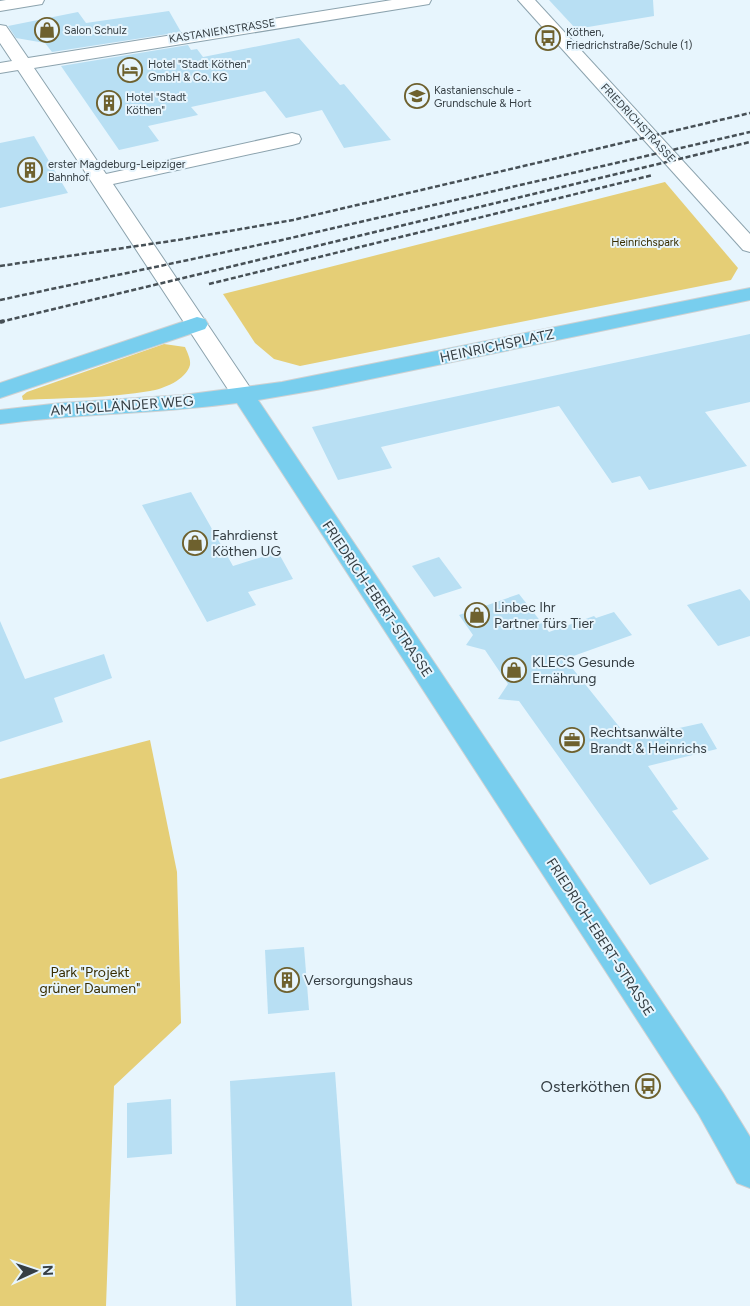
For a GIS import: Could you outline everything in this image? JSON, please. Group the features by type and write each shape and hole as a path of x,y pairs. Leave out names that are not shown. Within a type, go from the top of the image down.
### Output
{"main road":[{"name":"HEINRICHSPLATZ","path":"243,395 331,380 750,294"},
{"path":"0,391 197,324"},
{"name":"AM HOLLÄNDER WEG","path":"0,417 55,410 162,404 243,395"},
{"name":"FRIEDRICH-EBERT-STRASSE","path":"243,395 711,1104 750,1171"}],"street":[{"path":"0,6 36,0"},
{"name":"KASTANIENSTRASSE","path":"0,68 423,0"},
{"name":"FRIEDRICHSTRASSE","path":"526,0 750,246"},
{"name":"FRIEDRICH-EBERT-STRASSE","path":"0,30 243,395"},
{"path":"101,181 292,139"}],"green space":[{"name":"Heinrichspark","path":"665,182 738,268 731,280 300,366 274,359 255,343 223,294"},
{"path":"164,344 185,347 190,363 184,375 167,386 150,391 119,395 23,400 22,396 27,392"},
{"name":"Park \"Projekt grüner Daumen\"","path":"150,740 177,872 181,1023 114,1086 106,1306 0,1306 0,779"}],"building":[{"path":"549,0 653,0 654,16 576,29"},
{"path":"169,11 181,32 52,52 45,43 16,38 8,26 78,12 86,23"},
{"path":"299,38 340,85 344,84 391,140 344,148 322,110 286,118 265,91 191,107 198,115 148,126 159,141 119,150 61,66 188,45 191,50 197,49 203,57"},
{"name":"erster Magdeburg-Leipziger Bahnhof","path":"34,136 68,193 0,208 0,143"},
{"path":"750,334 750,402 705,412 747,466 649,490 640,476 612,483 559,406 381,447 392,468 338,480 312,427"},
{"path":"191,492 233,566 278,552 293,579 248,592 256,605 207,622 142,505"},
{"path":"439,557 462,588 434,597 412,566"},
{"path":"740,589 750,601 750,636 718,646 687,605"},
{"path":"519,594 549,632 594,616 596,618 614,612 632,635 565,659 629,739 702,723 717,749 648,766 678,809 672,811 709,859 650,885 519,701 498,699 508,684 485,650 466,645 473,635 459,615"},
{"path":"0,621 25,679 104,654 112,678 54,698 63,722 0,742"},
{"name":"Versorgungshaus","path":"304,947 309,1010 268,1014 265,950"},
{"path":"335,1072 352,1306 236,1306 230,1081"},
{"path":"171,1099 172,1154 127,1158 127,1103"}],"railway":[{"path":"0,266 178,240 293,220 750,113"},
{"path":"0,300 282,240 750,132"},
{"path":"4,321 0,322 750,142"},
{"path":"209,284 653,175"}],"place":[{"name":"Salon Schulz","path":"47,30"},
{"name":"Köthen, Friedrichstraße/Schule (1)","path":"548,38"},
{"name":"Hotel \"Stadt Köthen\" GmbH & Co. KG","path":"130,70"},
{"name":"Kastanienschule - Grundschule & Hort","path":"417,96"},
{"name":"Hotel \"Stadt Köthen\"","path":"109,103"},
{"name":"erster Magdeburg-Leipziger Bahnhof","path":"30,170"},
{"name":"Fahrdienst Köthen UG","path":"195,543"},
{"name":"Linbec Ihr Partner fürs Tier","path":"477,615"},
{"name":"KLECS Gesunde Ernährung","path":"514,670"},
{"name":"Rechtsanwälte Brandt & Heinrichs","path":"572,740"},
{"name":"Versorgungshaus","path":"287,980"},
{"name":"Osterköthen","path":"648,1086"}]}
